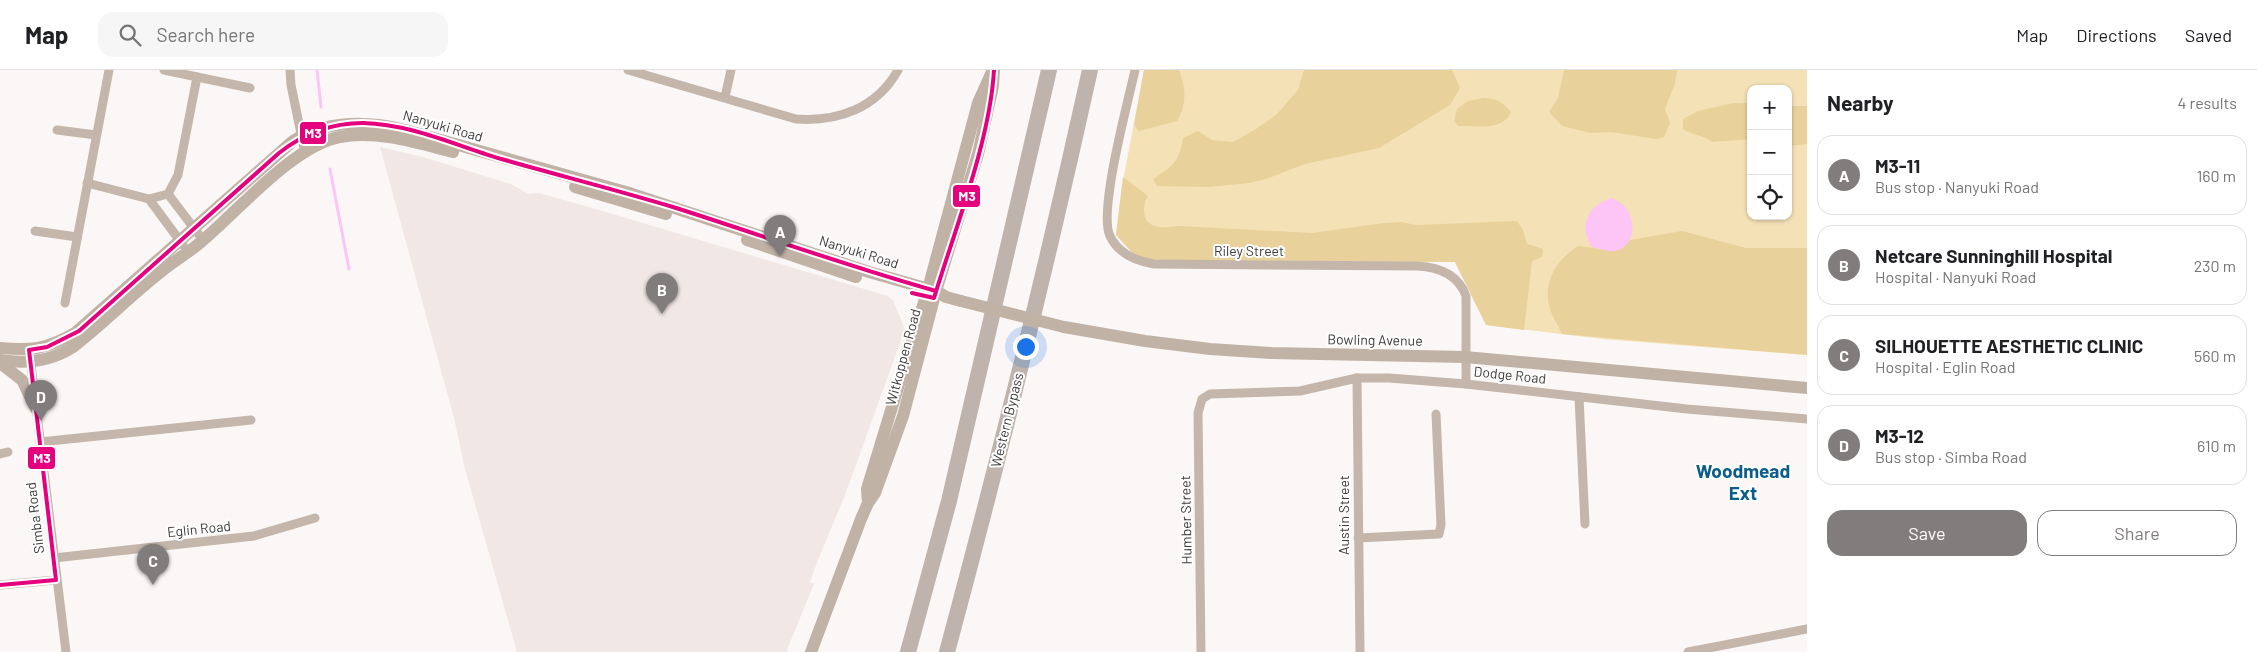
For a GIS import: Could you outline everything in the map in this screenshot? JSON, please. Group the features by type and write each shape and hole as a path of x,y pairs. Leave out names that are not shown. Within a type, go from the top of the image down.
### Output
{"highway":[{"path":"908,652 949,501 1049,70"},
{"name":"Western Bypass","path":"947,652 984,512 1057,216 1090,70"}],"main road":[{"name":"Witkoppen Road","path":"811,652 868,503 875,492 903,416 934,294 978,154 993,86 993,70"},
{"name":"Nanyuki Road","path":"0,348 30,356 75,333 279,153 301,136 348,124 369,124 406,130 626,192 934,294"},
{"name":"Nanyuki Road","path":"0,360 30,356 58,356 73,347 162,271 203,240 252,193 305,153 330,139 354,135 380,136 426,146 683,219 796,258 934,294"},
{"name":"Bowling Avenue","path":"934,294 1064,327 1145,341 1219,350 1271,353 1465,357 1807,388"},
{"path":"0,363 22,380 36,409"}],"street":[{"path":"65,303 109,70"},
{"path":"164,70 250,88"},
{"path":"290,70 305,153"},
{"path":"628,70 796,119 828,119 862,108 887,87 898,70"},
{"path":"725,97 731,70"},
{"name":"Riley Street","path":"1135,70 1107,208 1110,236 1120,249 1136,260 1154,264 1434,268 1454,278 1466,296 1466,384"},
{"path":"88,183 149,199 168,194 178,175 197,77"},
{"path":"57,130 96,135"},
{"path":"168,194 203,240"},
{"path":"149,199 188,252"},
{"path":"35,231 77,237"},
{"name":"Simba Road","path":"30,356 66,652"},
{"name":"Dodge Road","path":"1210,394 1300,391 1357,378 1466,384 1687,409 1807,419"},
{"name":"Austin Street","path":"1357,378 1360,652"},
{"name":"Humber Street","path":"1201,652 1198,413 1202,399 1210,394"},
{"path":"1579,397 1585,524"},
{"path":"1358,538 1439,534 1441,525 1436,414"},
{"path":"40,442 251,420"},
{"name":"Eglin Road","path":"54,558 254,536 315,518"},
{"path":"0,585 56,580"},
{"path":"1688,652 1807,629"}],"shaded area":[{"path":"1144,70 1807,70 1807,355 1602,339 1486,325 1455,262 1139,260 1116,235 1122,186"},
{"path":"1144,70 1179,70 1183,83 1184,102 1177,121 1139,131 1134,125"},
{"path":"1304,70 1452,70 1460,88 1450,105 1379,148 1305,164 1269,178 1249,183 1208,187 1157,186 1153,179 1174,163 1183,138 1198,131 1212,140 1233,142 1276,115 1298,90"},
{"path":"1564,70 1677,70 1675,83 1665,109 1670,123 1664,137 1656,139 1611,132 1591,133 1562,126 1549,112 1558,98"},
{"path":"1483,98 1499,101 1511,112 1507,118 1495,125 1458,126 1454,121 1457,109 1468,101"},
{"path":"1733,103 1747,103 1747,139 1712,142 1683,129 1683,119 1698,111"},
{"path":"1792,106 1807,106 1807,144 1792,146"},
{"path":"380,147 423,157 511,184 529,194 539,193 589,207 888,296 893,300 904,327 900,343 845,495 810,582 814,584 786,652 517,652 465,469 454,418"},
{"path":"1123,177 1148,196 1144,205 1144,215 1149,223 1159,227 1180,226 1312,233 1401,222 1416,225 1517,221 1523,230 1527,244 1543,249 1542,257 1532,261 1524,330 1486,325 1455,262 1139,260 1116,235"},
{"path":"1612,198 1620,202 1627,209 1632,223 1631,238 1627,244 1615,251 1592,247 1586,231 1588,217 1592,211 1597,205"},
{"path":"1682,231 1746,248 1807,248 1807,355 1562,334 1550,309 1548,287 1554,271 1564,257 1578,246 1613,250 1625,245 1630,240"}],"waterway":[{"path":"317,70 321,107"},
{"path":"330,169 349,269"}],"transit line":[{"name":"M3","path":"912,293 934,298 979,155 986,126 994,70"},
{"name":"M3","path":"0,585 56,580 29,350 47,347 79,331 279,153 298,140 329,127 363,123 399,127 505,160 673,207 837,261 936,291"}],"place":[{"name":"M3-11","path":"780,256"},
{"name":"Netcare Sunninghill Hospital","path":"662,314"},
{"name":"M3-12","path":"41,421"},
{"name":"SILHOUETTE AESTHETIC CLINIC","path":"153,585"}],"district":[{"name":"Woodmead Ext","path":"1743,482"}]}
